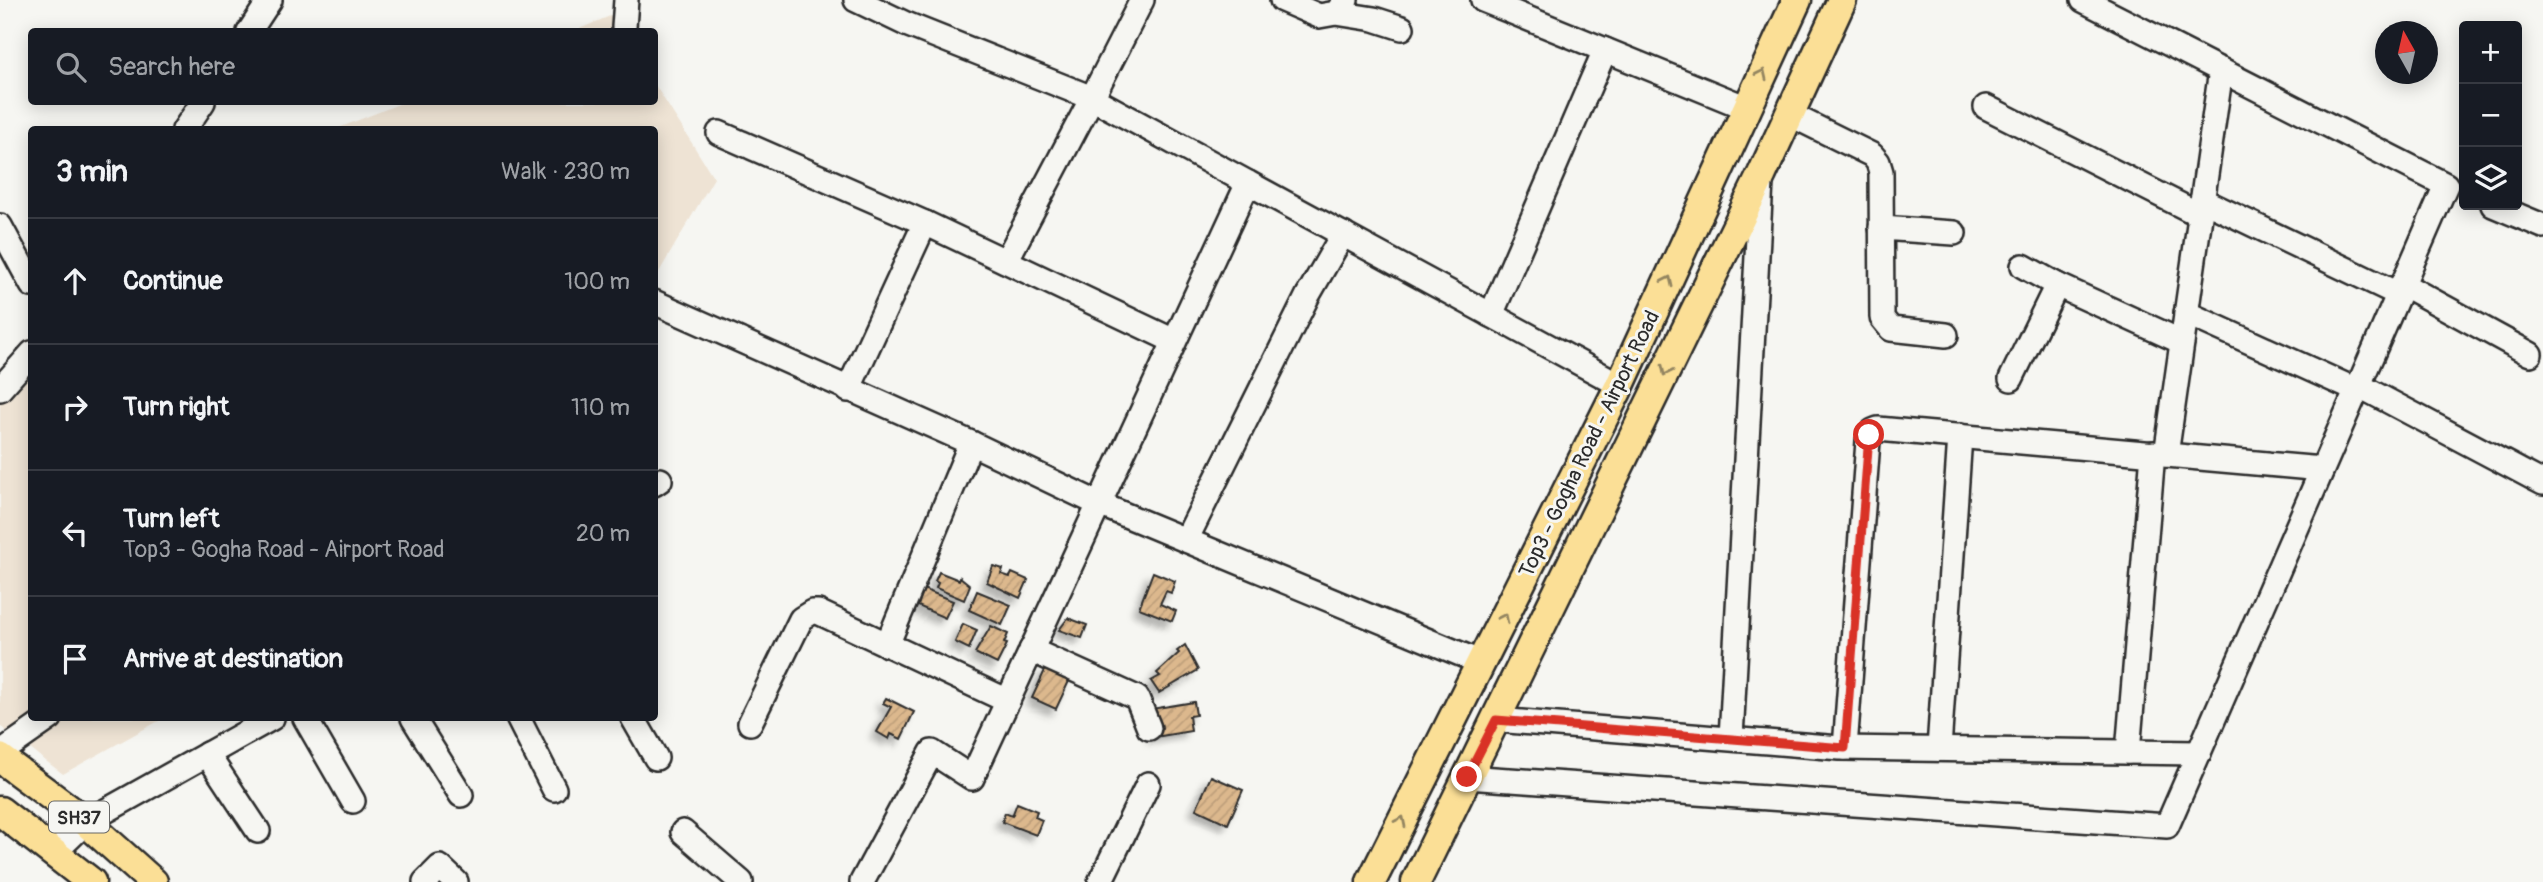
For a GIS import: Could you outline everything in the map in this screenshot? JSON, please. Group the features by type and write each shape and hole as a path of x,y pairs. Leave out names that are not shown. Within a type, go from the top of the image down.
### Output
{"main road":[{"name":"Top3 - Gogha Road - Airport Road","path":"1371,882 1620,385 1797,0"},
{"name":"Top3 - Gogha Road - Airport Road","path":"1416,882 1762,174 1842,0"},
{"name":"SH37","path":"0,758 86,822 153,882"},
{"name":"SH37","path":"3,819 55,852 92,882"}],"street":[{"path":"252,28 270,0"},
{"path":"624,27 626,0"},
{"path":"856,0 906,24 1092,99 1620,385"},
{"path":"1006,261 1142,0"},
{"path":"1282,0 1319,16 1341,6 1402,28"},
{"path":"1483,0 1747,108"},
{"path":"1467,777 2167,826 2400,289 2455,189 2083,0"},
{"path":"1492,315 1605,50"},
{"path":"2128,752 2160,454 2182,342 2221,70"},
{"path":"187,126 200,105"},
{"path":"1986,107 2201,207 2400,289 2530,354"},
{"path":"1790,114 1872,155 1878,162 1881,172 1882,318 1885,325 1891,329 1946,335"},
{"path":"719,133 925,223 1174,341"},
{"path":"1731,738 1762,174"},
{"path":"862,882 932,752 972,778 1248,183"},
{"path":"2505,210 2543,226"},
{"path":"848,390 925,223"},
{"path":"0,226 28,278"},
{"path":"1881,228 1954,233"},
{"path":"1186,540 1308,295 1343,234"},
{"path":"2023,265 2057,285 2182,342"},
{"path":"2011,379 2057,285"},
{"path":"658,304 971,443 1099,504 1482,663"},
{"path":"2186,313 2357,388 2543,483"},
{"path":"0,389 28,358"},
{"path":"1845,748 1869,435 1878,429 2322,469"},
{"path":"1939,749 1960,436"},
{"path":"887,645 971,443"},
{"path":"750,723 805,614 818,612 1008,701"},
{"path":"1031,650 1137,698 1149,728"},
{"path":"1496,720 1845,748 2199,753"},
{"path":"0,752 46,721"},
{"path":"55,852 86,822 267,721"},
{"path":"307,721 353,801"},
{"path":"415,721 461,795"},
{"path":"520,721 554,789"},
{"path":"635,721 656,758"},
{"path":"207,754 258,831"},
{"path":"1100,882 1148,784"},
{"path":"683,832 741,882"},
{"path":"425,882 440,867 456,882"}],"shaded area":[{"path":"610,16 618,28 582,28"},
{"path":"658,90 714,178 658,274 658,126 344,126 396,105 658,105"},
{"path":"28,358 28,721 159,721 63,774 0,726 0,391"}],"building":[{"path":"993,566 1003,569 1001,574 1010,577 1012,573 1028,580 1020,598 987,582"},
{"path":"939,572 959,580 960,577 970,585 964,600 936,588 938,583 935,581"},
{"path":"1153,572 1175,581 1171,593 1166,591 1160,604 1176,611 1172,621 1139,608"},
{"path":"923,589 953,601 945,618 918,606"},
{"path":"977,591 1011,605 1002,625 969,610"},
{"path":"1068,618 1087,625 1082,638 1059,630"},
{"path":"963,624 977,630 969,649 955,642"},
{"path":"991,626 1008,634 1004,643 1007,644 997,664 975,653"},
{"path":"1185,645 1198,670 1159,693 1151,681 1160,676 1157,673"},
{"path":"1046,668 1070,679 1056,709 1032,698"},
{"path":"886,698 914,712 901,739 891,734 889,739 877,732 891,707 883,703"},
{"path":"1194,702 1196,715 1189,716 1191,731 1155,737 1151,709"},
{"path":"1211,776 1243,790 1228,824 1196,809"},
{"path":"1017,803 1037,811 1035,817 1042,820 1036,835 1002,822 1005,813 1012,816"}],"route":[{"path":"1467,777 1496,720 1845,748 1869,435"}]}
